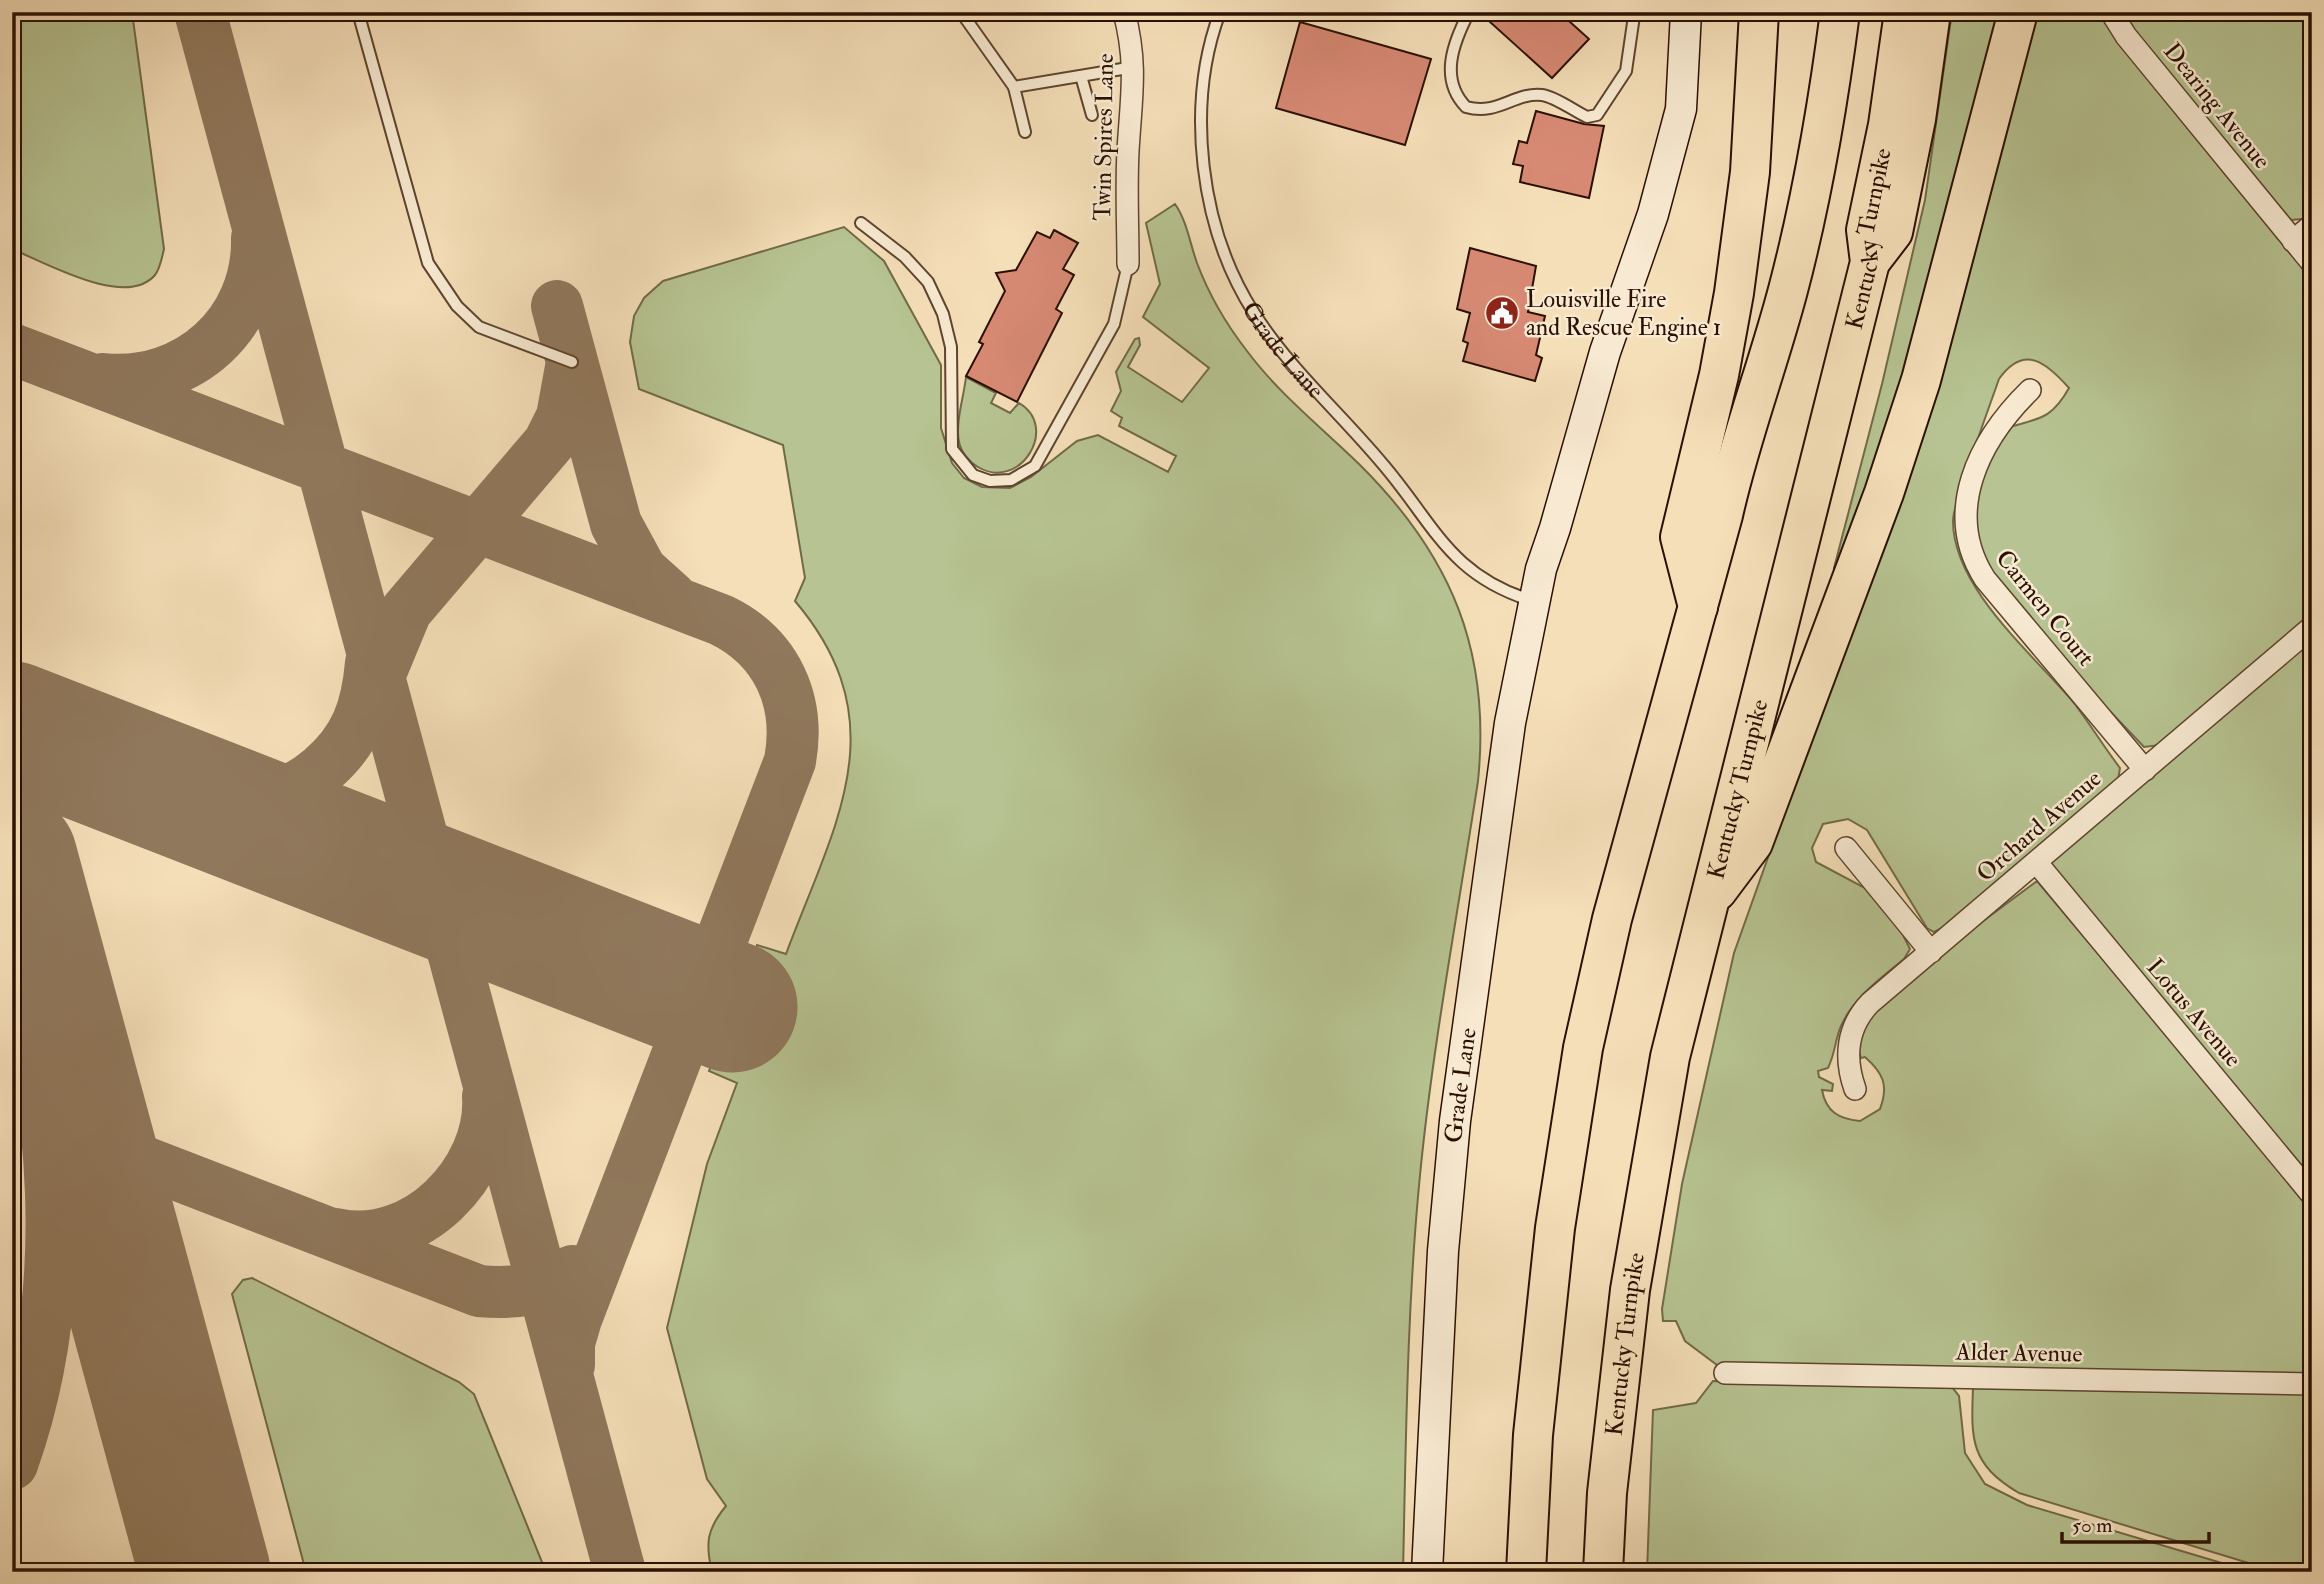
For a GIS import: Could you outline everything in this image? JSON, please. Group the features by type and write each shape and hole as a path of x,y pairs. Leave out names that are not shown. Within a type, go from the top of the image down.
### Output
{"highway":[{"path":"1698,609 1680,537 1719,375 1734,293 1754,131 1759,12"},
{"path":"1526,1572 1533,1435 1555,1228 1583,1048 1612,919 1698,609 1736,455 1788,290 1831,86 1840,12"},
{"name":"Kentucky Turnpike","path":"1603,1572 1607,1493 1639,1224 1670,1058 1870,262 1866,230 1888,125 1904,12"},
{"path":"1870,262 1893,232 1916,119 1931,12"},
{"path":"1710,901 1753,843 1884,493 1929,354 2018,12"}],"main road":[{"name":"Grade Lane","path":"1427,1572 1443,1251 1455,1121 1510,723 1533,601 1605,352 1653,215 1681,109 1686,12"}],"street":[{"name":"Twin Spires Lane","path":"1124,12 1133,47 1134,67 1128,152 1128,264"},
{"name":"Dearing Avenue","path":"2111,12 2126,36 2312,263"},
{"path":"2293,241 2312,225"},
{"name":"Carmen Court","path":"2030,390 2005,418 1984,449 1973,475 1965,518 1967,544 1985,579 2145,770"},
{"name":"Orchard Avenue","path":"1855,1089 1848,1053 1858,1016 2312,627"},
{"path":"1846,848 1931,952"},
{"name":"Lotus Avenue","path":"2037,863 2312,1195"},
{"name":"Alder Avenue","path":"1725,1373 2312,1384"}],"lane":[{"path":"358,12 428,263 457,306 478,327 572,362"},
{"path":"961,12 1014,87 1025,132"},
{"name":"Grade Lane","path":"1220,12 1213,31 1202,90 1200,127 1213,220 1226,257 1253,312 1286,357 1381,461 1464,566 1500,591 1533,601"},
{"path":"1469,12 1459,31 1450,63 1451,84 1466,107 1492,110 1520,99 1543,95 1587,117 1597,115 1626,71 1632,14"},
{"path":"1014,87 1134,67"},
{"path":"1081,76 1092,115"},
{"path":"861,223 905,257 928,282 943,314 951,347 953,449 973,475 990,481 1011,480 1035,466 1114,324 1128,264"}],"green space":[{"path":"12,12 132,12 164,249 157,272 142,284 125,287 85,280 12,249"},
{"path":"1952,12 2009,12 1846,570 1834,568 1882,384 1925,200"},
{"path":"2036,12 2100,12 2312,274 2312,615 2160,745 2144,747 2024,616 1985,562 1976,541 1976,497 2003,429 2049,413 2069,388 2052,371 2035,361 2017,362 2008,368 1999,379 1956,505 1953,521 1957,546 1966,571 1980,595 2018,642 2074,703 2120,768 2118,780 1944,927 1934,932 1927,928 1867,830 1848,819 1823,824 1812,848 1816,862 1865,888 1901,931 1910,949 1904,959 1868,989 1853,1006 1841,1026 1828,1068 1818,1071 1819,1077 1833,1084 1832,1091 1822,1090 1830,1109 1840,1116 1860,1121 1880,1109 1884,1093 1883,1080 1865,1057 1861,1058 1858,1048 1862,1030 1878,1008 1971,930 2037,881 2312,1208 2312,1377 1965,1375 1717,1365 1685,1341 1676,1321 1663,1321 1662,1309 1682,1184 1734,953 1819,714"},
{"path":"2117,12 2312,12 2312,212 2303,219 2290,220"},
{"path":"1175,204 1207,286 1239,341 1273,382 1392,499 1419,535 1441,571 1459,609 1471,649 1478,691 1478,781 1446,978 1420,1175 1412,1274 1403,1572 712,1572 709,1537 726,1506 707,1479 667,1328 707,1164 737,1083 709,1071 757,945 786,954 837,818 848,775 851,733 844,690 826,646 795,601 805,578 783,445 639,389 630,342 634,316 644,298 663,281 844,227 884,261 941,365 941,428 952,463 964,478 982,487 1010,488 1031,477 1077,441 1098,435 1168,472 1176,456 1119,426 1122,418 1111,411 1121,391 1116,372 1135,339 1139,338 1140,345 1128,367 1182,402 1209,368 1143,317 1160,284 1146,223"},
{"path":"966,377 996,393 991,403 1010,413 1019,403 1031,414 1036,427 1030,453 1020,464 1008,471 994,472 978,467 962,449 958,426"},
{"path":"2312,635 2312,1184 2048,862"},
{"path":"252,1278 459,1382 474,1394 546,1572 306,1572 232,1294 243,1280"},
{"path":"1713,1381 1951,1386 1959,1396 1965,1453 1985,1484 2027,1505 2252,1572 1647,1572 1653,1410 1696,1403"},
{"path":"1973,1388 2312,1393 2312,1572 2278,1572 2019,1493 1991,1472 1982,1461 1972,1422"}],"building":[{"path":"1479,12 1559,12 1589,39 1552,78"},
{"path":"1300,22 1431,59 1405,145 1276,108"},
{"path":"1536,111 1584,124 1604,126 1589,198 1520,182 1523,166 1513,164 1519,141 1527,143"},
{"path":"1054,230 1078,243 1063,269 1074,275 1056,309 1062,313 1017,402 966,376 983,344 979,342 1005,291 996,273 1016,270 1037,232 1050,238"},
{"name":"Louisville Fire and Rescue Engine 1","path":"1470,248 1536,266 1528,312 1545,316 1536,355 1542,358 1535,381 1463,361 1468,343 1463,341 1470,313 1457,309"}],"taxiway":[{"path":"200,12 620,1572"},
{"path":"103,379 134,379 163,373 190,361 213,344 232,322 246,297 254,269 257,238"},
{"path":"557,306 616,524 641,570 671,597"},
{"path":"12,349 721,620 757,645 781,678 792,717 790,761 576,1319 569,1343 569,1365"},
{"path":"375,686 406,611 549,443 562,417 572,362"},
{"path":"51,739 165,783 211,797 255,800 277,795 299,786 321,770 343,747 363,709 371,663"},
{"path":"12,921 38,1058 51,1193 51,1261 45,1328 32,1396 12,1464"},
{"path":"336,1234 365,1236 394,1231 420,1218 444,1200 463,1178 477,1152 486,1124 488,1096"},
{"path":"12,1111 479,1291 527,1290 550,1283 572,1271"}],"runway":[{"path":"12,727 732,1007"},
{"path":"12,859 205,1572"}],"place":[{"name":"Louisville Fire and Rescue Engine 1","path":"1502,313"}]}
